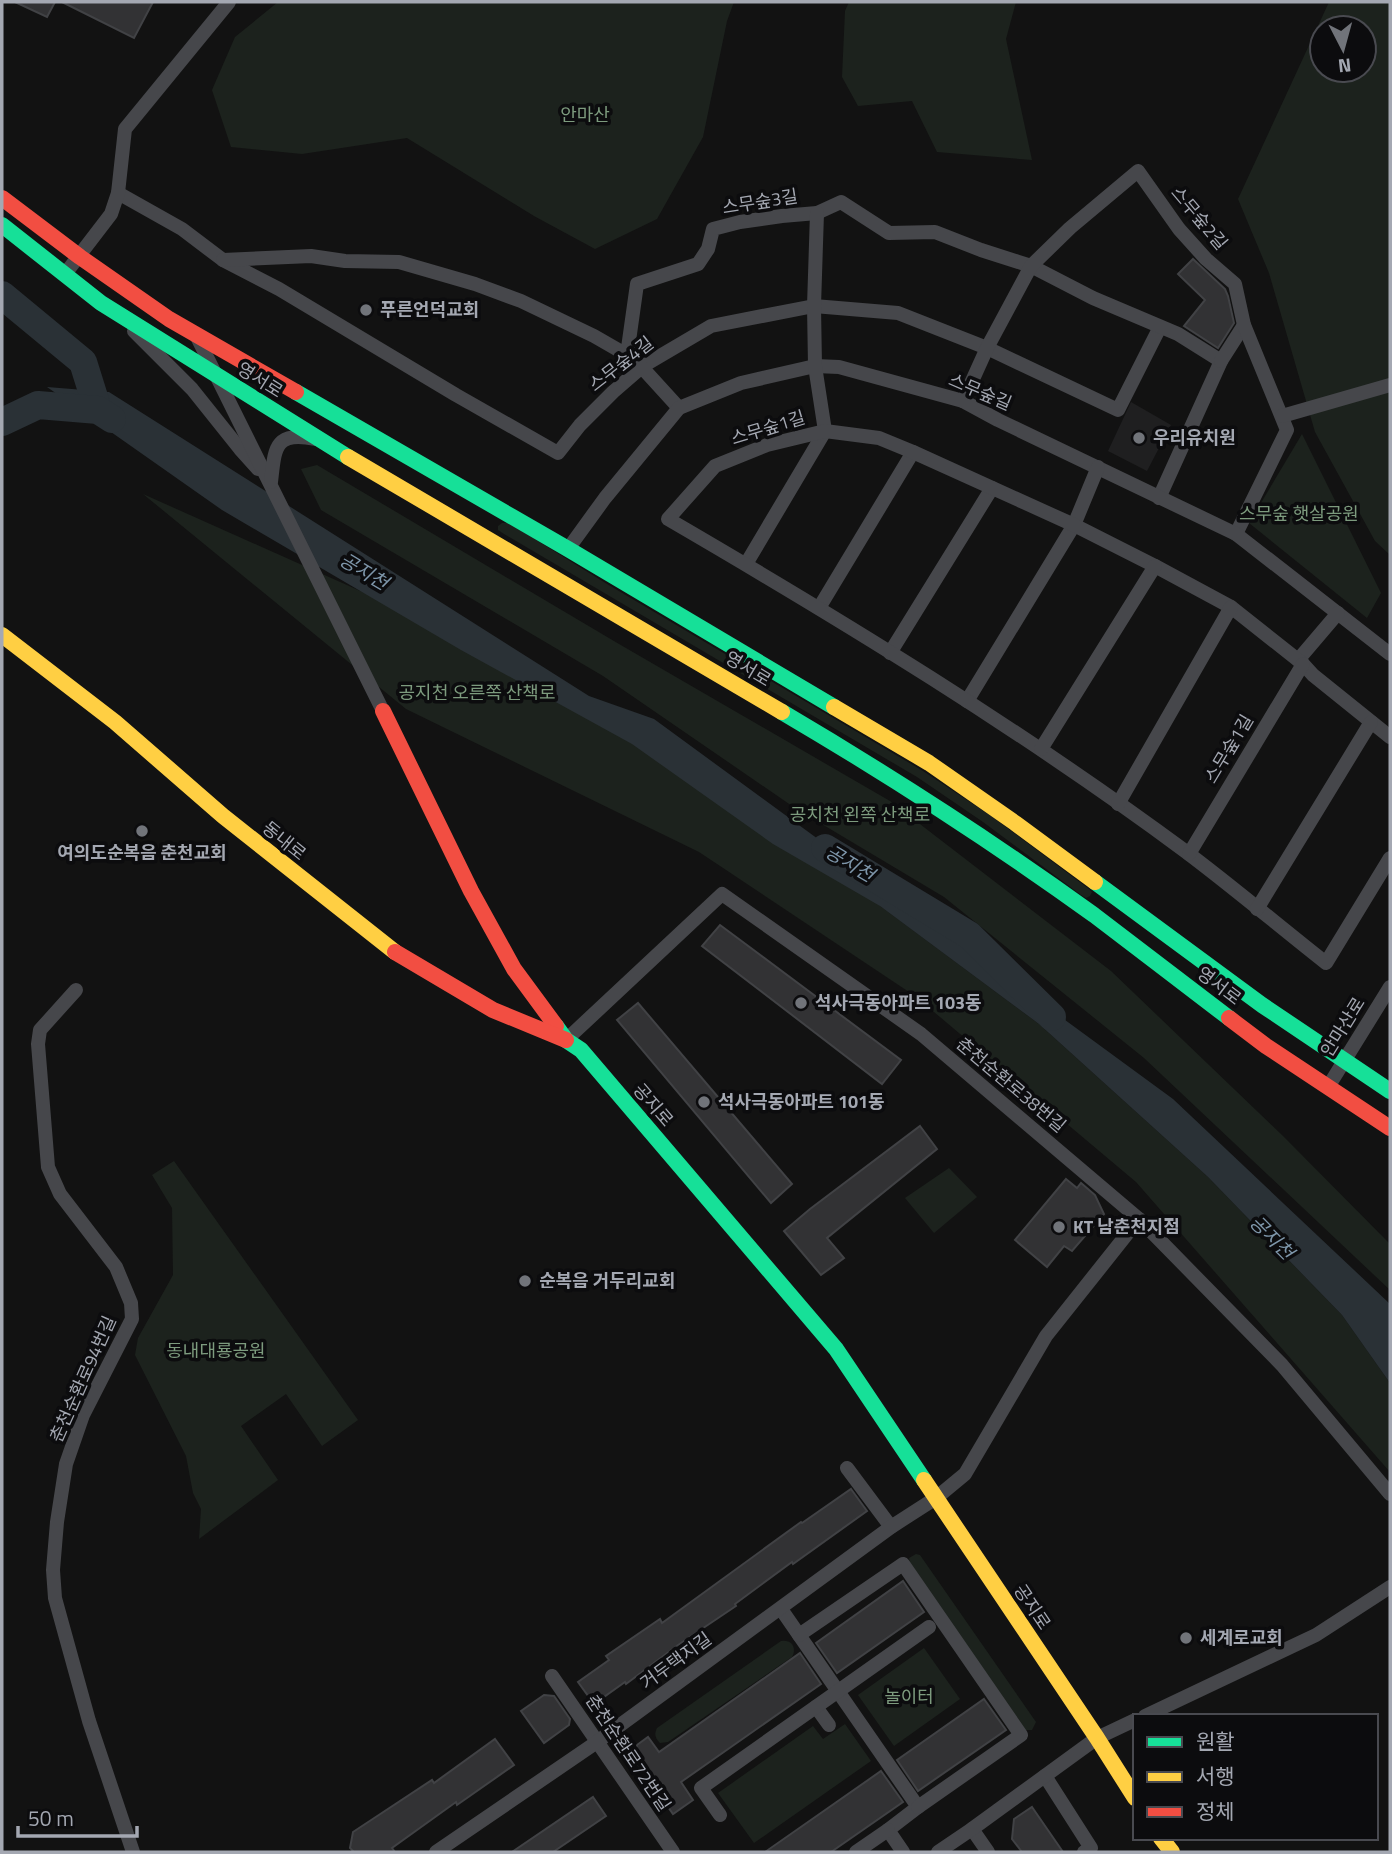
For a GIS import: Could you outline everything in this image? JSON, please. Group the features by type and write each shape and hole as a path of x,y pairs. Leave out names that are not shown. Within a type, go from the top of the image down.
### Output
{"street":[{"path":"65,274 111,214 118,192 125,129 229,2"},
{"name":"스무숲2길","path":"1031,266 1070,228 1139,171 1179,229 1206,259 1235,284 1244,325 1287,430 1236,534"},
{"name":"스무숲4길","path":"118,192 182,229 223,260 279,289 558,453 604,400 643,366 711,326 814,306 898,313 987,348 1118,410 1160,327"},
{"name":"영서로","path":"2,198 79,257 169,319 568,549 929,763 1258,1003 1390,1091"},
{"name":"스무숲3길","path":"627,355 637,284 698,264 708,249 713,229 740,222 817,213 841,202 889,233 935,232 1031,266 1093,298 1178,334 1221,361"},
{"path":"817,213 815,366 825,431"},
{"name":"영서로","path":"2,225 112,310 216,375 322,441 714,671 946,813 1094,915 1266,1046 1390,1128"},
{"path":"223,260 311,256 345,261 399,262 475,284 521,301 627,355 643,366 679,408"},
{"path":"963,401 987,348 1031,266"},
{"path":"112,310 262,460"},
{"path":"1159,498 1221,361 1244,325"},
{"path":"196,335 262,460 383,711"},
{"name":"스무숲길","path":"568,549 605,498 679,408 741,383 815,366 839,367 963,401 1236,534 1390,654"},
{"path":"1282,416 1390,385"},
{"name":"스무숲1길","path":"746,564 825,431"},
{"name":"스무숲1길","path":"1390,737 1231,607 1074,525 879,438 825,431 767,445 715,466 668,519 818,608 1041,749 1189,854 1326,963 1390,858"},
{"path":"262,460 288,437 322,441"},
{"path":"818,608 913,452"},
{"path":"967,701 1074,525 1098,467"},
{"path":"890,653 992,488"},
{"path":"1041,749 1155,566"},
{"path":"1118,804 1231,607"},
{"name":"스무숲1길","path":"1189,854 1301,662 1338,613"},
{"name":"동내로","path":"2,635 115,722 223,816 402,957 493,1010 566,1040"},
{"name":"공지로","path":"383,711 471,891 514,969 566,1040 581,1050 835,1349 1133,1795"},
{"path":"1257,909 1371,722"},
{"name":"춘천순환로38번길","path":"566,1040 722,894 921,1034 1139,1219 1282,1365 1390,1494"},
{"name":"안마산로","path":"1328,1087 1390,987"},
{"name":"춘천순환로94번길","path":"76,990 40,1030 38,1044 48,1167 60,1194 116,1267 131,1303 132,1320 83,1416 66,1464 57,1522 55,1598 89,1721 133,1852"},
{"path":"1237,1024 1255,1021 1260,1013 1258,1003"},
{"path":"936,1498 965,1474 1046,1336 1139,1219"},
{"path":"847,1468 891,1527"},
{"name":"거두택지길","path":"436,1852 597,1742 891,1527 936,1498"},
{"path":"799,1635 903,1564 1021,1735 856,1852"},
{"path":"1149,1714 1316,1634 1390,1587"},
{"path":"781,1609 919,1807"},
{"path":"720,1815 701,1788 929,1627"},
{"name":"춘천순환로72번길","path":"552,1676 673,1852"},
{"path":"816,1707 829,1725"},
{"path":"938,1852 1097,1738 1133,1721"},
{"path":"1045,1776 1091,1848 1084,1852"},
{"path":"972,1829 988,1852"},
{"path":"888,1830 903,1852"}],"shaded area":[{"name":"우리유치원","path":"1131,402 1171,425 1147,471 1108,451"}],"green space":[{"name":"안마산","path":"278,2 734,2 727,21 703,137 657,219 595,249 534,216 407,138 302,154 231,147 212,90 235,37"},
{"path":"849,2 1016,2 1006,39 1032,160 937,152 912,101 858,106 842,77 845,11"},
{"path":"1329,2 1390,2 1390,555 1375,541 1315,432 1269,273 1238,199 1308,47 1308,84 1378,84 1378,14 1323,14"},
{"name":"스무숲 햇살공원","path":"1302,434 1381,593 1367,618 1249,523"},
{"name":"공치천 왼쪽 산책로","path":"317,465 890,801 1111,971 1283,1136 1390,1244 1390,1290 1144,1058 944,897 795,808 603,676 321,510 301,469"},
{"name":"공지천 오른쪽 산책로","path":"143,494 499,653 715,783 1039,1024 1208,1177 1342,1315 1390,1383 1390,1472 1136,1182 915,996 699,852 406,709"},
{"path":"502,523 509,523 923,771 991,816 1089,889 1092,892 1090,896 1086,898 1081,895 917,777 504,534 498,530"},
{"name":"동내대룡공원","path":"174,1161 358,1420 322,1446 286,1394 241,1426 278,1480 199,1539 201,1509 193,1493 186,1456 135,1355 138,1338 173,1275 172,1208 152,1175"},
{"path":"949,1168 977,1197 934,1233 905,1198"},
{"path":"920,1555 1036,1722 1032,1730 1024,1730 910,1563 909,1558"},
{"path":"781,1641 788,1641 792,1645 792,1657 668,1742 658,1741 655,1734 657,1728"},
{"name":"놀이터","path":"924,1648 960,1699 894,1746 858,1695"},
{"path":"845,1724 871,1761 754,1843 718,1793 813,1726 823,1739"}],"water":[{"path":"47,387 109,392 589,696 654,719 1173,1099 1390,1304 1390,1383 1342,1315 1208,1177 1039,1024 880,906 773,844 632,744 461,650 222,510"}],"building":[{"path":"15,2 55,2 47,17"},
{"path":"62,2 153,2 134,38"},
{"path":"1193,259 1225,289 1228,296 1234,323 1218,348 1184,326 1205,300 1178,274"},
{"name":"석사극동아파트 103동","path":"720,925 901,1060 882,1084 702,946"},
{"name":"석사극동아파트 101동","path":"638,1003 792,1184 771,1203 617,1020"},
{"path":"920,1126 937,1149 827,1238 844,1258 821,1275 784,1231"},
{"name":"KT 남춘천지점","path":"1066,1179 1077,1188 1081,1183 1095,1195 1104,1214 1072,1251 1064,1246 1047,1267 1015,1240"},
{"path":"851,1489 867,1511 793,1564 792,1562 735,1604 736,1606 626,1684 625,1682 594,1704 578,1682 609,1660 606,1656 660,1619 662,1623"},
{"path":"903,1581 924,1612 837,1673 816,1643"},
{"path":"800,1653 821,1684 681,1782 693,1800 673,1814 635,1760 637,1745 648,1737 659,1752"},
{"path":"544,1695 554,1696 570,1719 569,1725 544,1743 521,1711"},
{"path":"984,1699 1006,1730 918,1791 897,1760"},
{"path":"495,1739 514,1765 392,1848 395,1852 354,1852 350,1848 353,1832 432,1780 434,1783"},
{"path":"881,1771 903,1802 831,1852 765,1852"},
{"path":"593,1797 606,1816 553,1852 512,1852"},
{"path":"1032,1807 1063,1852 1022,1852 1012,1839 1014,1819"}],"waterway":[{"path":"2,295 83,362 98,410"},
{"path":"2,422 38,405 98,410 112,419"},
{"name":"공지천","path":"825,848 969,935 1052,1017"}],"traffic: fast":[{"path":"2,225 101,303 348,457"},
{"path":"296,392 834,707"},
{"path":"782,712 1018,861 1229,1018"},
{"path":"1095,882 1262,1005 1390,1091"},
{"path":"556,1026 566,1040 581,1050 836,1349 924,1480"}],"traffic: slow":[{"path":"348,457 782,712"},
{"path":"2,635 115,722 223,816 395,952"},
{"path":"834,707 929,763 1095,882"},
{"path":"924,1480 1133,1795"},
{"path":"1163,1840 1172,1852"}],"traffic: jam":[{"path":"2,198 169,319 296,392"},
{"path":"383,711 471,891 514,969 556,1026"},
{"path":"395,952 493,1010 566,1040"},
{"path":"1229,1018 1266,1046 1390,1128"}],"place":[{"name":"푸른언덕교회","path":"366,310"},
{"name":"우리유치원","path":"1139,438"},
{"name":"여의도순복음 춘천교회","path":"142,831"},
{"name":"석사극동아파트 103동","path":"801,1003"},
{"name":"석사극동아파트 101동","path":"704,1102"},
{"name":"KT 남춘천지점","path":"1059,1227"},
{"name":"순복음 거두리교회","path":"525,1281"},
{"name":"세계로교회","path":"1186,1638"}]}
